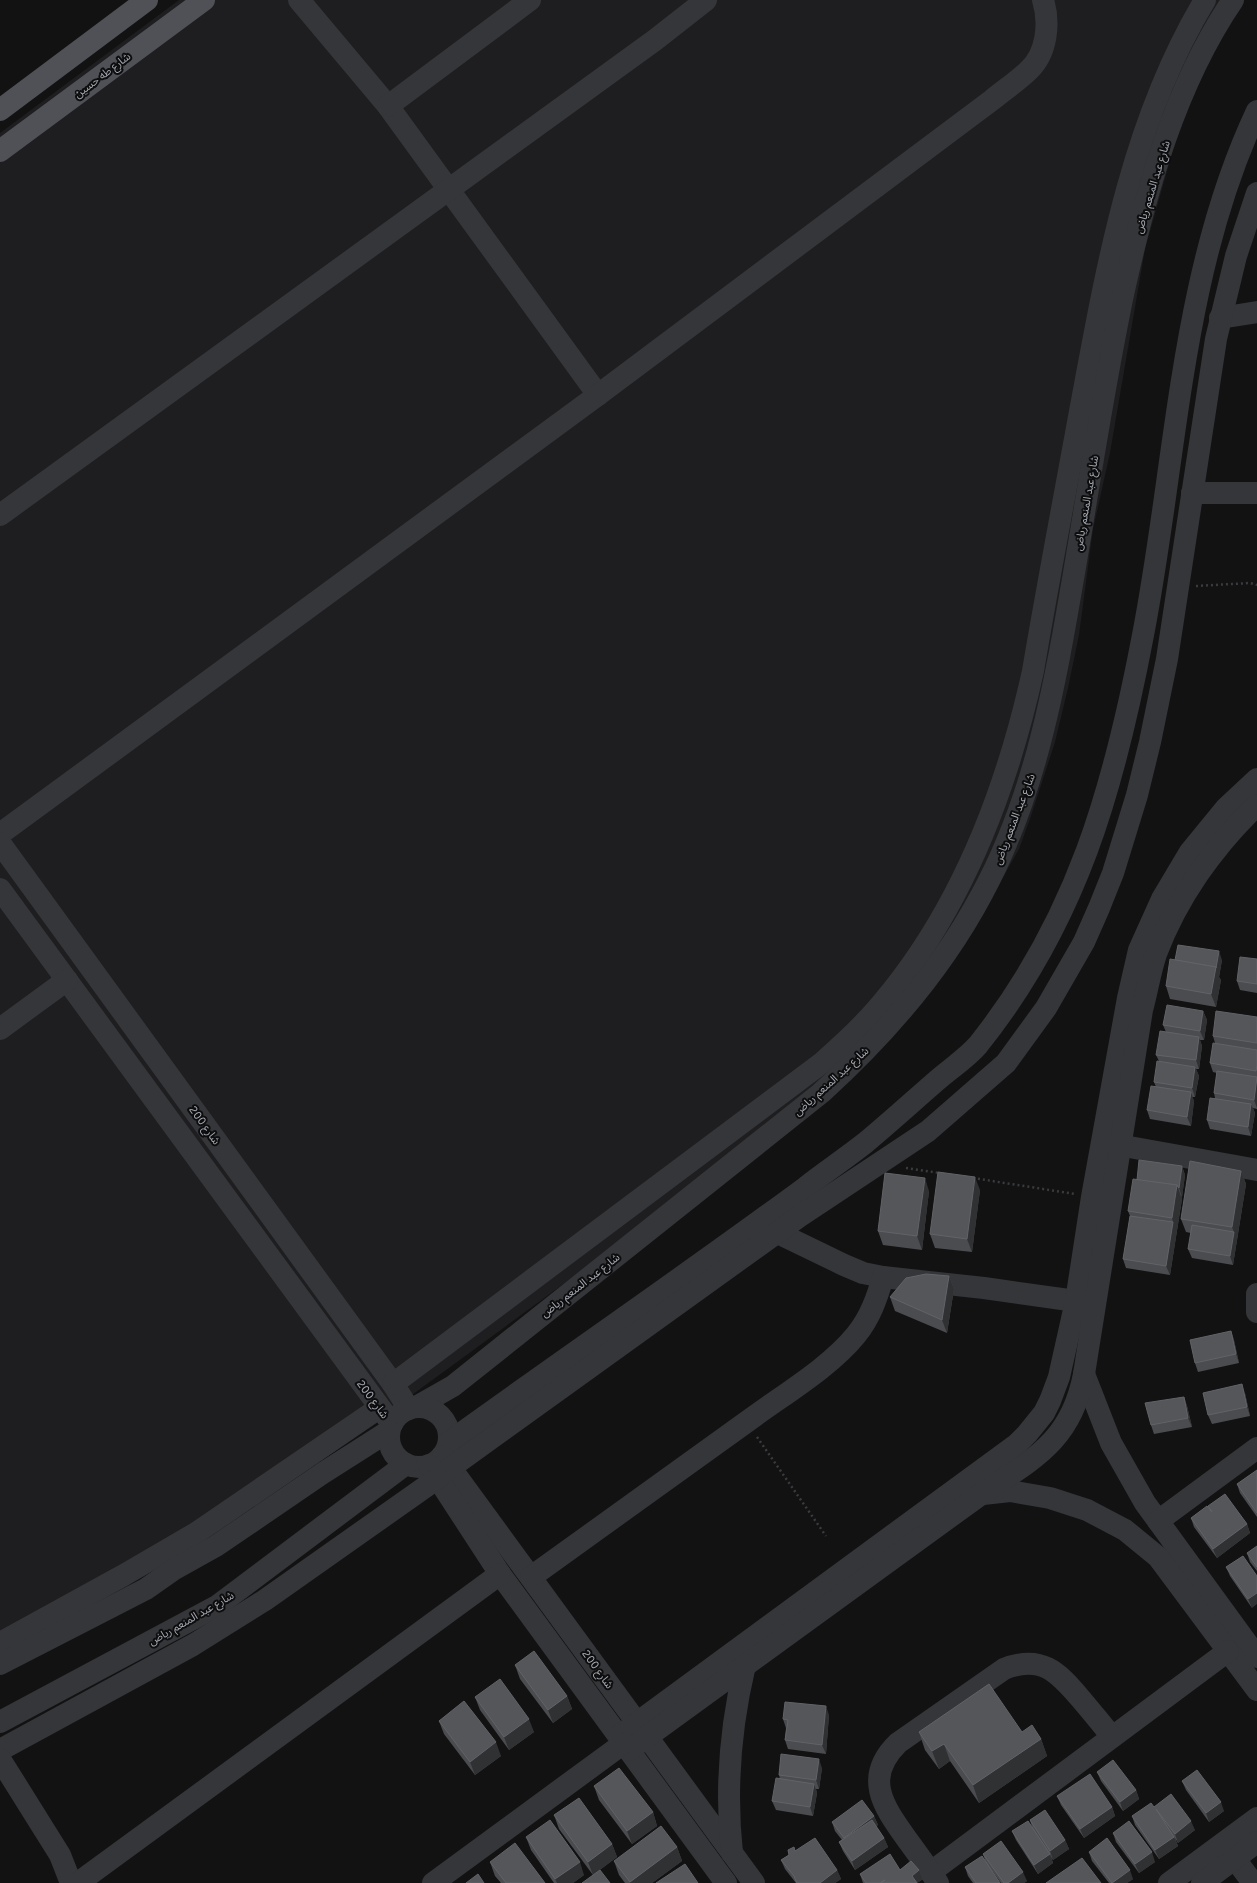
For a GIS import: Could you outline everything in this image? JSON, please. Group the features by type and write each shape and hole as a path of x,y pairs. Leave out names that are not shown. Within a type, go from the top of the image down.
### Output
{"main road":[{"path":"0,110 147,0"},
{"name":"شارع طه حسين","path":"0,151 204,0"}],"street":[{"path":"299,0 388,106 598,395"},
{"path":"388,106 530,0"},
{"path":"0,515 648,45 706,0"},
{"path":"0,834 598,395 986,105 1030,69 1046,43 1047,11 1044,0"},
{"path":"393,1384 823,1062 844,1043 883,1002 915,960 946,908 985,829 1013,752 1024,712 1033,671 1106,271 1139,152 1163,82 1178,48 1205,0"},
{"name":"شارع عبد المنعم رياض","path":"413,1408 453,1386 826,1088 859,1058 895,1021 927,981 956,938 975,906 1005,847 1024,799 1039,750 1064,631 1117,323 1137,232 1150,187 1181,100 1222,16 1233,0"},
{"path":"0,1750 193,1645 265,1600 442,1462 770,1213 864,1144 974,1050 1002,1013 1028,974 1051,934 1072,892 1089,849 1106,797 1143,636 1198,293 1221,204 1232,171 1257,111"},
{"path":"387,1421 391,1447 400,1460 406,1464 414,1466 442,1462 778,1233 838,1190 880,1164 928,1131 1006,1063 1046,1008 1084,942 1113,873 1137,795 1159,700 1220,318 1236,256 1257,193"},
{"path":"1220,318 1257,312"},
{"path":"1192,493 1257,493"},
{"path":"433,1883 974,1487 1030,1462 1053,1442 1070,1418 1081,1389 1084,1374 1128,998 1139,950 1162,899 1190,852 1226,808 1257,779"},
{"path":"642,1729 745,1665 974,1487 1028,1434 1044,1413 1059,1377 1076,1301 1092,1197 1111,1144 1156,955 1170,923 1194,880 1224,841 1257,805"},
{"name":"شارع 200","path":"0,843 393,1384 413,1408"},
{"name":"شارع 200","path":"0,889 387,1421"},
{"path":"0,1029 67,980"},
{"path":"1111,1144 1257,1170"},
{"path":"778,1233 844,1265 863,1273 882,1278 984,1288 1076,1301"},
{"path":"531,1577 746,1422 843,1349 857,1334 868,1316 877,1298 882,1278"},
{"path":"1257,1294 1257,1312"},
{"path":"1084,1374 1112,1443 1127,1474 1158,1521 1243,1640 1257,1657"},
{"path":"0,1643 124,1575 387,1421 413,1408 432,1410 438,1414 447,1427 442,1462"},
{"path":"0,1664 146,1589 173,1570 216,1546 323,1473 387,1421"},
{"path":"1158,1521 1257,1448"},
{"name":"شارع 200","path":"442,1462 500,1574 726,1883"},
{"name":"شارع 200","path":"442,1462 531,1577 754,1883"},
{"name":"شارع عبد المنعم رياض","path":"0,1722 217,1606 406,1464"},
{"path":"974,1487 1050,1498 1087,1510 1125,1530 1158,1557 1243,1640 1257,1690"},
{"path":"78,1883 500,1574"},
{"path":"1112,1737 1059,1674 1043,1665 1024,1663 1004,1669 898,1743 887,1756 880,1771 879,1788 888,1812 934,1878 1112,1737 1243,1640"},
{"path":"732,1854 728,1800 730,1746 738,1693 745,1665"},
{"path":"0,1759 60,1855 71,1883"},
{"path":"1169,1883 1257,1818"},
{"path":"1202,1883 1229,1870 1257,1842"},
{"path":"1229,1870 1253,1883"}],"path":[{"path":"1178,588 1250,583 1257,585"},
{"path":"880,1164 943,1174"},
{"path":"966,1177 1092,1197"},
{"path":"746,1422 826,1536"}],"shaded area":[{"path":"179,0 1241,0 1195,85 1178,132 1145,249 1110,453 1093,529 1079,635 1068,688 1055,742 1030,819 1019,849 992,897 823,1094 349,1441 202,1543 0,1655 0,133"}],"building":[{"path":"1178,945 1219,951 1216,968 1175,960"},
{"path":"1240,957 1257,959 1257,984 1237,981"},
{"path":"1170,959 1216,967 1211,994 1166,986"},
{"path":"1167,1005 1203,1011 1200,1031 1163,1025"},
{"path":"1216,1011 1257,1017 1257,1043 1213,1036"},
{"path":"1160,1031 1199,1037 1196,1060 1156,1055"},
{"path":"1213,1043 1257,1050 1256,1071 1210,1063"},
{"path":"1157,1061 1195,1067 1192,1088 1154,1082"},
{"path":"1217,1071 1257,1077 1254,1100 1214,1093"},
{"path":"1151,1086 1191,1092 1187,1117 1147,1110"},
{"path":"1210,1098 1251,1104 1248,1127 1207,1120"},
{"path":"1139,1160 1182,1166 1179,1188 1177,1185 1137,1180"},
{"path":"1190,1161 1241,1171 1232,1227 1181,1219"},
{"path":"938,1172 975,1177 967,1239 930,1234"},
{"path":"885,1173 925,1178 917,1236 878,1231"},
{"path":"1133,1179 1177,1185 1172,1218 1128,1211"},
{"path":"1130,1216 1173,1222 1166,1266 1123,1259"},
{"path":"1192,1225 1234,1232 1230,1256 1188,1249"},
{"path":"926,1274 949,1276 942,1320 890,1297 906,1278"},
{"path":"1231,1331 1236,1354 1195,1363 1190,1340"},
{"path":"1242,1384 1247,1407 1208,1415 1203,1393"},
{"path":"1184,1397 1188,1418 1151,1425 1145,1403"},
{"path":"1257,1470 1257,1513 1237,1484"},
{"path":"1225,1494 1247,1524 1213,1549 1191,1518 1207,1506 1212,1512 1208,1506"},
{"path":"1257,1546 1257,1567 1247,1553"},
{"path":"1243,1556 1257,1576 1257,1593 1248,1599 1226,1567"},
{"path":"534,1651 567,1696 548,1710 515,1665"},
{"path":"500,1679 529,1719 504,1737 475,1697"},
{"path":"989,1684 1022,1732 1032,1725 1041,1739 973,1785 944,1744 932,1751 919,1732"},
{"path":"464,1701 496,1742 470,1762 439,1721"},
{"path":"785,1702 826,1706 822,1745 785,1740 788,1720 783,1719"},
{"path":"781,1754 819,1759 816,1780 779,1775"},
{"path":"1113,1760 1136,1790 1120,1802 1097,1772"},
{"path":"619,1768 653,1812 627,1831 594,1786"},
{"path":"1197,1770 1221,1802 1206,1813 1182,1781"},
{"path":"1090,1774 1112,1807 1080,1829 1057,1796"},
{"path":"776,1778 814,1784 810,1807 772,1801"},
{"path":"1171,1794 1191,1821 1175,1834 1156,1809 1174,1837 1155,1850 1132,1816 1151,1803 1154,1807"},
{"path":"579,1798 612,1844 588,1862 554,1815"},
{"path":"862,1800 874,1816 844,1838 832,1822"},
{"path":"1045,1810 1065,1840 1050,1851 1030,1820"},
{"path":"550,1820 580,1862 555,1879 526,1837"},
{"path":"872,1820 884,1838 852,1861 839,1842"},
{"path":"1028,1821 1050,1854 1034,1865 1012,1831"},
{"path":"1129,1821 1152,1852 1135,1864 1113,1833"},
{"path":"661,1826 677,1847 630,1882 614,1861"},
{"path":"815,1838 837,1870 820,1883 797,1883 794,1876 781,1860 789,1855 788,1850 794,1847 795,1851"},
{"path":"1107,1838 1130,1870 1112,1883 1089,1852"},
{"path":"1001,1841 1023,1872 1008,1883 1004,1883 983,1854"},
{"path":"515,1843 545,1883 506,1883 490,1862"},
{"path":"890,1854 900,1870 911,1861 919,1870 912,1876 917,1883 881,1883 885,1880 880,1883 866,1883 860,1874"},
{"path":"982,1856 1000,1883 976,1883 965,1867"},
{"path":"1082,1858 1101,1883 1046,1883"},
{"path":"685,1864 698,1883 656,1883"},
{"path":"600,1870 610,1883 582,1883"},
{"path":"478,1874 484,1883 466,1883"}]}
